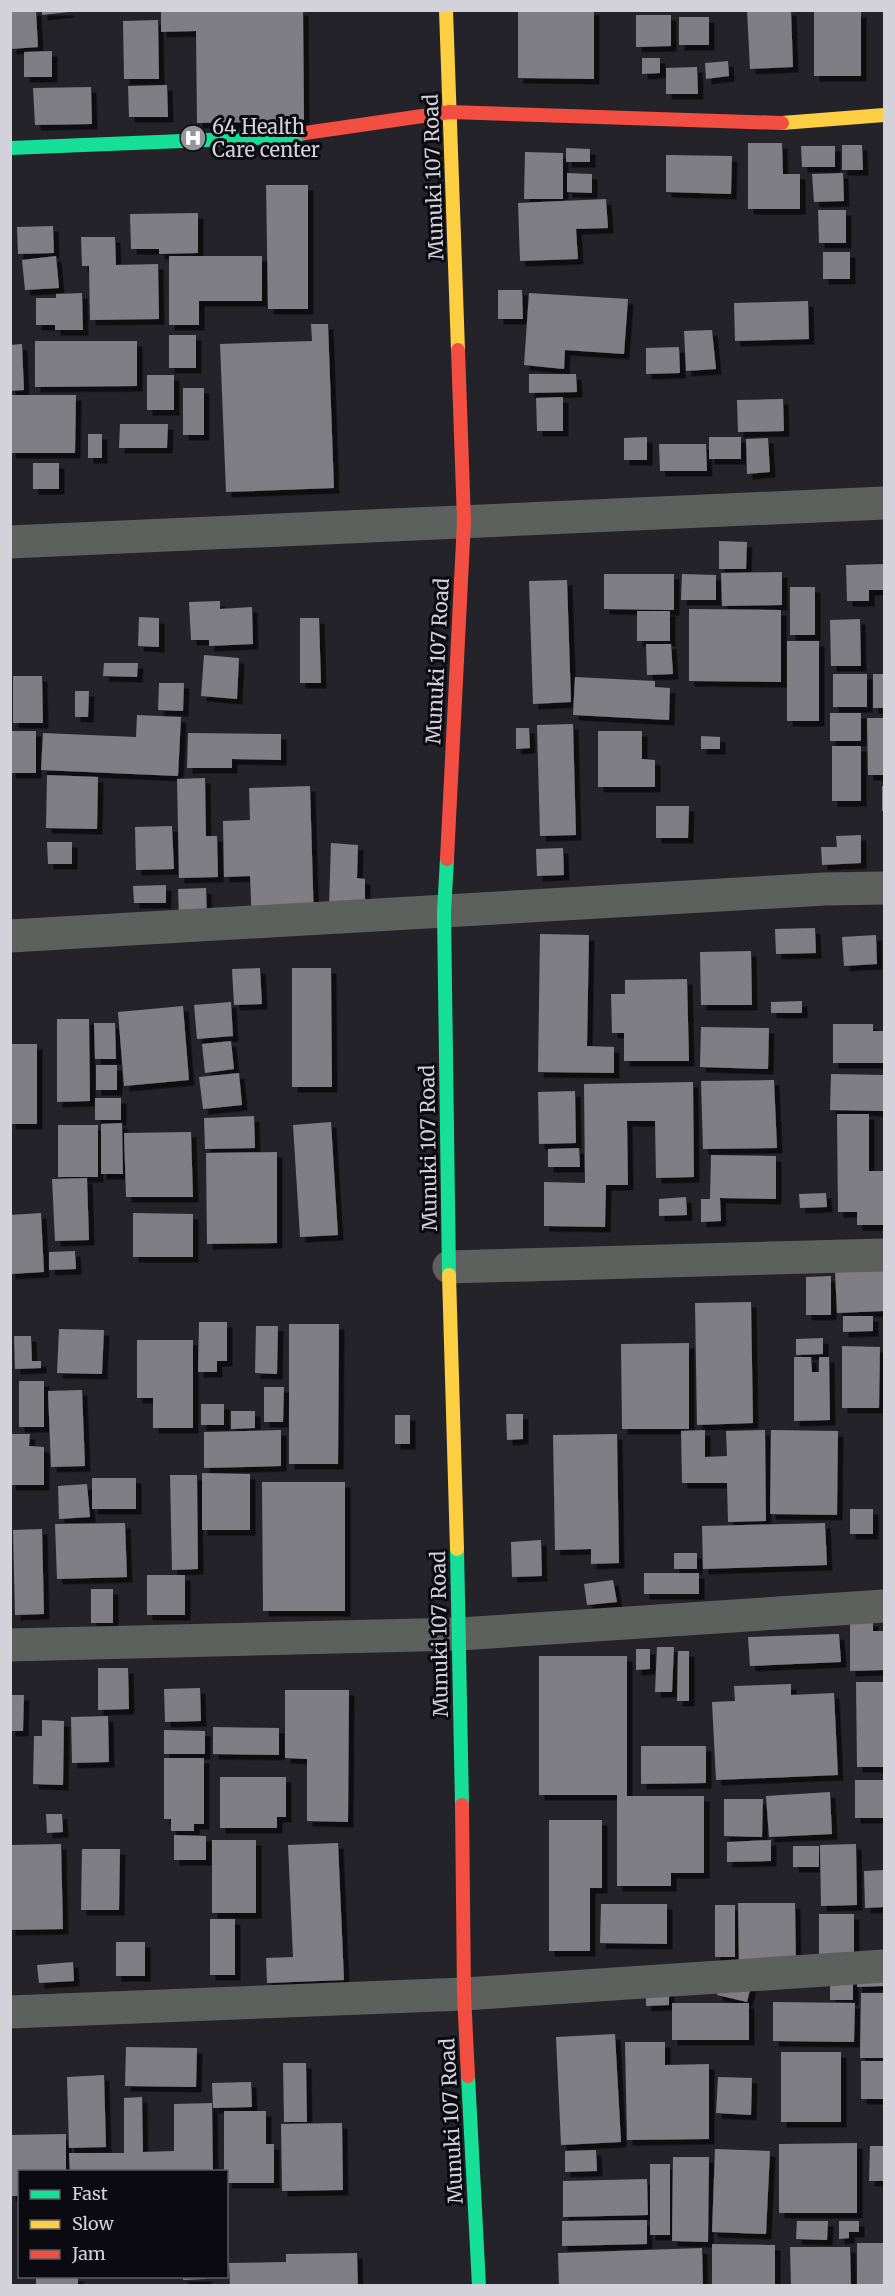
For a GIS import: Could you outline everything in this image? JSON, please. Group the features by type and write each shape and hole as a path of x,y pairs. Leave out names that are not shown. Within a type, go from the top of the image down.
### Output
{"street":[{"name":"Munuki 107 Road","path":"446,10 464,521 444,912 449,1267 460,1634 464,1994 479,2286"},
{"path":"10,148 280,137 450,112 779,123 885,114"},
{"path":"10,542 885,503"},
{"path":"10,936 825,889 885,888"},
{"path":"449,1267 885,1255"},
{"path":"10,1645 460,1634 885,1606"},
{"path":"10,2012 464,1994 885,1966"}],"building":[{"path":"10,10 36,10 38,47 11,49"},
{"path":"42,10 69,10 69,12 42,15"},
{"path":"161,10 303,10 304,121 197,123 196,31 161,32"},
{"path":"518,10 594,10 594,79 518,78"},
{"path":"747,10 791,10 793,67 750,69"},
{"path":"814,12 861,12 861,76 814,76"},
{"path":"636,15 671,15 671,46 636,47"},
{"path":"679,17 709,17 709,45 679,45"},
{"path":"158,20 159,79 124,79 123,21"},
{"path":"52,51 52,77 24,77 24,52"},
{"path":"642,58 660,58 660,73 642,74"},
{"path":"728,61 729,76 706,79 705,63"},
{"path":"697,67 698,94 666,94 666,68"},
{"path":"167,85 168,117 129,117 128,86"},
{"path":"91,87 92,124 35,125 33,88"},
{"path":"748,143 782,143 783,174 800,174 800,209 748,209"},
{"path":"842,145 862,145 863,170 842,170"},
{"path":"801,146 835,146 835,167 802,167"},
{"path":"566,148 590,149 590,162 566,162"},
{"path":"525,152 563,153 563,199 524,199"},
{"path":"666,155 732,156 731,194 666,192"},
{"path":"567,173 592,174 592,193 567,192"},
{"path":"843,173 844,201 814,202 812,174"},
{"path":"266,185 308,185 308,309 268,309"},
{"path":"606,199 608,228 576,229 578,259 520,261 518,203"},
{"path":"818,210 846,210 846,243 819,243"},
{"path":"198,213 198,253 159,254 159,249 131,249 130,214"},
{"path":"53,226 54,253 18,254 17,227"},
{"path":"81,237 115,237 116,265 158,264 159,319 90,320 89,266 82,266"},
{"path":"823,252 850,252 850,279 823,279"},
{"path":"56,256 59,288 25,290 22,260"},
{"path":"169,256 262,256 262,301 199,301 199,325 169,325"},
{"path":"498,290 522,290 523,319 498,319"},
{"path":"82,293 83,330 55,330 55,325 36,325 36,298 56,298 56,294"},
{"path":"529,293 628,299 624,354 565,350 564,369 524,365"},
{"path":"808,301 809,339 735,341 734,303"},
{"path":"311,324 328,324 334,488 226,492 220,344 312,341"},
{"path":"712,330 716,369 686,371 684,331"},
{"path":"169,335 196,335 196,368 169,368"},
{"path":"35,341 137,341 137,386 35,387"},
{"path":"22,344 24,390 10,391 10,345"},
{"path":"679,347 680,373 646,374 646,348"},
{"path":"529,374 576,374 577,392 529,393"},
{"path":"147,375 174,375 174,410 147,410"},
{"path":"183,388 204,388 204,435 183,435"},
{"path":"10,395 76,395 75,453 10,453"},
{"path":"563,397 563,431 537,431 536,398"},
{"path":"783,399 784,431 738,432 737,400"},
{"path":"120,424 168,424 167,448 119,448"},
{"path":"88,434 102,434 102,458 88,458"},
{"path":"647,437 647,460 624,460 624,438"},
{"path":"709,437 741,437 741,459 709,459"},
{"path":"768,438 770,472 747,474 746,439"},
{"path":"659,444 706,444 707,471 660,471"},
{"path":"33,463 59,463 59,489 33,489"},
{"path":"719,541 747,542 746,569 719,569"},
{"path":"884,564 884,590 869,590 869,601 847,601 846,565"},
{"path":"782,572 782,605 722,606 721,573"},
{"path":"604,574 674,574 674,610 604,609"},
{"path":"682,574 716,575 716,600 681,600"},
{"path":"567,580 571,702 533,704 529,581"},
{"path":"790,587 815,587 815,635 790,635"},
{"path":"220,601 220,609 252,607 253,644 209,646 209,640 191,640 189,602"},
{"path":"689,609 781,610 781,682 689,681"},
{"path":"637,611 670,611 670,641 637,641"},
{"path":"139,617 159,618 159,647 138,646"},
{"path":"300,618 319,618 321,683 300,683"},
{"path":"860,619 861,666 831,666 830,620"},
{"path":"787,641 819,641 819,721 787,721"},
{"path":"646,644 671,644 673,674 647,675"},
{"path":"204,655 239,658 237,699 201,696"},
{"path":"104,663 138,663 137,677 103,676"},
{"path":"833,674 867,674 867,707 833,707"},
{"path":"873,674 884,674 884,708 873,708"},
{"path":"13,676 42,676 43,723 13,723"},
{"path":"575,677 655,681 655,687 670,688 669,720 573,715"},
{"path":"159,683 184,683 183,711 158,710"},
{"path":"75,691 89,691 88,717 75,717"},
{"path":"830,713 861,713 861,741 830,741"},
{"path":"137,715 181,717 178,776 41,770 43,733 136,737"},
{"path":"867,718 884,718 884,775 868,775"},
{"path":"573,724 576,835 540,836 537,725"},
{"path":"516,728 529,728 530,748 516,749"},
{"path":"10,731 36,731 36,773 10,773"},
{"path":"598,731 642,731 642,759 655,760 655,787 598,787"},
{"path":"188,733 281,734 281,760 232,759 232,768 187,768"},
{"path":"701,736 720,737 720,749 701,749"},
{"path":"832,746 861,746 861,801 832,801"},
{"path":"47,775 98,777 97,829 46,828"},
{"path":"205,778 206,836 217,836 218,877 179,878 177,779"},
{"path":"310,786 314,922 252,925 250,876 224,877 223,821 250,820 249,788"},
{"path":"882,786 884,786 884,811 882,811"},
{"path":"656,806 689,806 688,838 656,838"},
{"path":"172,826 174,869 136,870 135,827"},
{"path":"861,835 861,863 822,865 821,847 837,847 836,836"},
{"path":"47,842 72,842 72,864 48,864"},
{"path":"331,843 358,845 357,878 365,879 365,908 329,907"},
{"path":"563,848 564,875 537,876 536,849"},
{"path":"166,885 166,903 134,903 133,886"},
{"path":"206,888 207,918 179,918 178,889"},
{"path":"815,928 816,953 776,954 775,929"},
{"path":"540,934 589,935 587,1046 614,1047 614,1073 538,1072"},
{"path":"876,935 877,964 844,966 842,937"},
{"path":"751,951 752,1005 701,1005 700,952"},
{"path":"260,968 262,1004 234,1005 232,969"},
{"path":"292,968 331,968 332,1087 292,1087"},
{"path":"687,979 689,1061 624,1061 624,1033 612,1033 611,994 625,994 625,980"},
{"path":"802,1001 802,1013 771,1013 771,1002"},
{"path":"231,1002 233,1036 197,1039 194,1005"},
{"path":"183,1006 189,1080 124,1086 118,1012"},
{"path":"57,1019 89,1019 90,1101 57,1102"},
{"path":"94,1023 115,1023 116,1059 95,1059"},
{"path":"833,1024 873,1024 873,1031 884,1031 884,1063 833,1063"},
{"path":"701,1027 769,1028 768,1069 700,1067"},
{"path":"231,1041 234,1069 205,1073 202,1044"},
{"path":"10,1044 37,1044 37,1124 10,1124"},
{"path":"96,1065 117,1065 117,1090 96,1090"},
{"path":"239,1073 242,1105 203,1109 199,1077"},
{"path":"831,1074 884,1075 884,1111 830,1110"},
{"path":"774,1080 777,1148 703,1149 701,1081"},
{"path":"693,1082 694,1177 656,1178 655,1121 627,1121 628,1185 606,1185 605,1227 544,1226 544,1182 585,1183 584,1084"},
{"path":"575,1091 576,1143 539,1144 538,1092"},
{"path":"95,1098 121,1098 121,1120 95,1120"},
{"path":"837,1114 869,1114 869,1171 884,1171 883,1225 857,1225 857,1212 838,1212"},
{"path":"254,1116 255,1148 205,1149 204,1118"},
{"path":"331,1122 338,1235 300,1237 293,1125"},
{"path":"122,1123 123,1174 101,1174 101,1124"},
{"path":"58,1125 98,1125 98,1177 58,1177"},
{"path":"191,1132 193,1197 126,1197 124,1133"},
{"path":"579,1148 580,1167 548,1167 548,1149"},
{"path":"277,1152 277,1243 207,1244 206,1153"},
{"path":"711,1155 776,1156 776,1199 720,1198 721,1221 701,1222 701,1199 710,1199"},
{"path":"87,1178 89,1240 55,1241 52,1179"},
{"path":"826,1193 827,1207 800,1208 799,1194"},
{"path":"686,1197 687,1215 659,1216 659,1199"},
{"path":"41,1213 44,1272 10,1274 10,1215"},
{"path":"133,1213 193,1214 193,1257 133,1257"},
{"path":"75,1251 76,1269 49,1270 49,1252"},
{"path":"884,1269 884,1311 837,1313 835,1271"},
{"path":"831,1276 831,1315 806,1315 806,1277"},
{"path":"751,1302 753,1423 697,1425 695,1303"},
{"path":"843,1316 873,1316 873,1331 843,1332"},
{"path":"199,1322 227,1322 227,1361 217,1361 217,1372 198,1372"},
{"path":"289,1324 339,1324 338,1464 289,1464"},
{"path":"256,1326 278,1326 277,1374 255,1373"},
{"path":"59,1329 104,1330 102,1374 57,1373"},
{"path":"14,1336 31,1336 32,1361 41,1361 41,1368 15,1369"},
{"path":"823,1338 823,1354 796,1355 796,1339"},
{"path":"137,1340 193,1340 193,1428 153,1428 153,1398 137,1398"},
{"path":"689,1343 689,1429 622,1429 621,1344"},
{"path":"842,1346 880,1347 879,1408 842,1408"},
{"path":"794,1357 811,1357 812,1372 819,1372 819,1357 829,1357 830,1420 794,1421"},
{"path":"19,1381 44,1381 44,1427 19,1427"},
{"path":"264,1387 284,1387 283,1422 264,1422"},
{"path":"82,1390 85,1466 51,1467 48,1391"},
{"path":"201,1404 224,1404 224,1425 201,1425"},
{"path":"231,1411 255,1411 255,1428 231,1429"},
{"path":"506,1414 523,1414 523,1439 507,1440"},
{"path":"395,1415 410,1415 410,1444 395,1444"},
{"path":"281,1430 281,1466 204,1468 204,1432"},
{"path":"705,1430 705,1457 727,1456 726,1431 765,1430 766,1521 728,1522 727,1483 682,1483 681,1431"},
{"path":"771,1430 838,1431 837,1515 770,1514"},
{"path":"10,1434 30,1434 29,1446 44,1447 44,1485 10,1485"},
{"path":"617,1434 619,1563 591,1564 591,1549 555,1550 553,1435"},
{"path":"202,1473 250,1474 250,1530 202,1530"},
{"path":"170,1475 197,1475 198,1569 172,1570"},
{"path":"92,1478 136,1478 136,1509 92,1509"},
{"path":"262,1482 345,1482 345,1611 263,1611"},
{"path":"87,1484 90,1517 59,1519 58,1486"},
{"path":"850,1509 873,1509 873,1534 850,1534"},
{"path":"125,1523 127,1577 57,1579 55,1524"},
{"path":"825,1523 827,1565 703,1569 702,1526"},
{"path":"42,1529 44,1614 15,1615 13,1530"},
{"path":"541,1540 542,1576 512,1577 511,1542"},
{"path":"674,1553 697,1553 697,1569 674,1569"},
{"path":"644,1573 699,1573 699,1594 644,1594"},
{"path":"147,1575 185,1575 185,1615 147,1615"},
{"path":"613,1580 617,1602 587,1605 584,1584"},
{"path":"91,1589 113,1589 113,1623 91,1623"},
{"path":"850,1621 873,1621 873,1631 884,1631 884,1670 850,1671"},
{"path":"839,1634 841,1662 750,1666 748,1637"},
{"path":"657,1647 674,1647 672,1692 655,1692"},
{"path":"636,1649 650,1649 650,1669 636,1670"},
{"path":"678,1651 689,1651 689,1701 677,1701"},
{"path":"539,1656 627,1656 627,1796 704,1796 704,1873 671,1873 671,1886 617,1886 617,1795 539,1795"},
{"path":"98,1668 128,1668 129,1709 98,1710"},
{"path":"856,1682 884,1682 884,1767 857,1767"},
{"path":"791,1684 791,1695 834,1693 838,1775 716,1780 712,1702 735,1701 734,1686"},
{"path":"200,1688 201,1721 165,1722 164,1689"},
{"path":"285,1690 349,1690 348,1822 307,1821 307,1759 285,1758"},
{"path":"10,1695 24,1695 23,1731 10,1731"},
{"path":"108,1716 109,1762 72,1763 71,1717"},
{"path":"42,1720 64,1721 63,1785 33,1784 34,1736 42,1736"},
{"path":"213,1727 279,1728 279,1755 213,1754"},
{"path":"164,1730 205,1731 205,1754 164,1754"},
{"path":"641,1746 706,1746 706,1783 641,1784"},
{"path":"164,1758 204,1758 204,1824 194,1824 194,1831 171,1831 171,1819 164,1819"},
{"path":"220,1777 286,1777 286,1817 277,1817 277,1828 220,1828"},
{"path":"855,1780 884,1780 884,1818 855,1818"},
{"path":"830,1792 832,1834 769,1837 766,1796"},
{"path":"724,1799 763,1799 762,1837 724,1836"},
{"path":"46,1814 62,1814 63,1832 47,1833"},
{"path":"549,1820 602,1820 602,1888 590,1888 590,1951 549,1951"},
{"path":"174,1835 206,1836 206,1860 174,1860"},
{"path":"212,1840 256,1840 256,1913 212,1913"},
{"path":"771,1840 771,1861 727,1862 727,1842"},
{"path":"338,1843 344,1980 267,1983 266,1958 293,1957 288,1845"},
{"path":"61,1844 63,1929 10,1930 10,1845"},
{"path":"856,1844 857,1905 821,1906 820,1845"},
{"path":"793,1846 819,1846 819,1867 793,1867"},
{"path":"82,1849 120,1849 119,1910 81,1910"},
{"path":"884,1870 884,1907 865,1908 864,1871"},
{"path":"738,1903 795,1903 796,1965 739,1965"},
{"path":"601,1904 667,1904 667,1944 600,1943"},
{"path":"715,1905 735,1905 735,1957 715,1957"},
{"path":"819,1914 854,1914 854,1965 819,1965"},
{"path":"210,1919 235,1919 235,1975 210,1975"},
{"path":"116,1942 145,1942 145,1976 116,1976"},
{"path":"73,1962 74,1981 39,1983 37,1965"},
{"path":"857,1975 884,1975 884,1986 857,1987"},
{"path":"720,1980 751,1986 747,2002 717,1995"},
{"path":"830,1980 853,1980 853,2000 830,2000"},
{"path":"646,1989 669,1989 669,2005 646,2006"},
{"path":"861,1993 884,1993 884,2058 860,2058"},
{"path":"773,2002 855,2003 854,2042 773,2041"},
{"path":"672,2003 749,2003 749,2040 672,2040"},
{"path":"615,2034 621,2142 561,2145 556,2037"},
{"path":"625,2042 665,2042 665,2065 709,2064 709,2139 627,2140"},
{"path":"126,2047 197,2048 196,2087 125,2086"},
{"path":"781,2052 841,2052 841,2122 781,2122"},
{"path":"861,2061 884,2061 884,2099 861,2099"},
{"path":"283,2063 306,2063 307,2122 284,2122"},
{"path":"104,2075 106,2147 69,2148 67,2077"},
{"path":"718,2077 752,2078 751,2115 716,2113"},
{"path":"251,2082 252,2107 213,2108 212,2083"},
{"path":"142,2097 143,2152 174,2151 174,2104 212,2103 213,2170 70,2170 69,2153 124,2153 124,2098"},
{"path":"224,2111 266,2111 266,2144 274,2144 274,2183 228,2183 228,2170 224,2170"},
{"path":"342,2123 343,2190 282,2191 281,2124"},
{"path":"66,2134 66,2170 18,2170 18,2196 10,2196 10,2135"},
{"path":"857,2143 857,2213 779,2213 779,2144"},
{"path":"870,2146 884,2146 884,2181 869,2181"},
{"path":"715,2149 770,2151 766,2234 712,2232"},
{"path":"596,2150 597,2171 565,2172 565,2151"},
{"path":"673,2157 709,2157 708,2242 672,2241"},
{"path":"650,2164 670,2164 670,2235 650,2235"},
{"path":"647,2179 648,2215 563,2217 563,2181"},
{"path":"647,2220 647,2244 562,2246 562,2221"},
{"path":"797,2221 828,2221 827,2240 796,2239"},
{"path":"839,2221 859,2221 859,2232 849,2232 849,2238 839,2239"},
{"path":"857,2243 884,2243 884,2286 857,2286"},
{"path":"712,2244 775,2245 775,2286 712,2286"},
{"path":"790,2247 850,2247 851,2286 791,2286"},
{"path":"702,2248 703,2286 559,2286 558,2253"},
{"path":"357,2253 358,2286 230,2286 229,2263 286,2262 286,2254"},
{"path":"36,2278 78,2278 78,2285 36,2285"},
{"path":"183,2278 206,2278 206,2279 183,2280"}],"traffic: fast":[{"path":"10,148 281,137 305,133"},
{"path":"447,859 444,912 449,1275"},
{"path":"457,1549 462,1805"},
{"path":"468,2076 479,2286"}],"traffic: slow":[{"path":"446,10 458,350"},
{"path":"782,123 884,115"},
{"path":"449,1275 457,1549"}],"traffic: jam":[{"path":"305,133 450,112 782,123"},
{"path":"447,859 464,521 458,350"},
{"path":"462,1805 464,1994 468,2076"}],"place":[{"name":"64 Health Care center","path":"193,138"}]}
